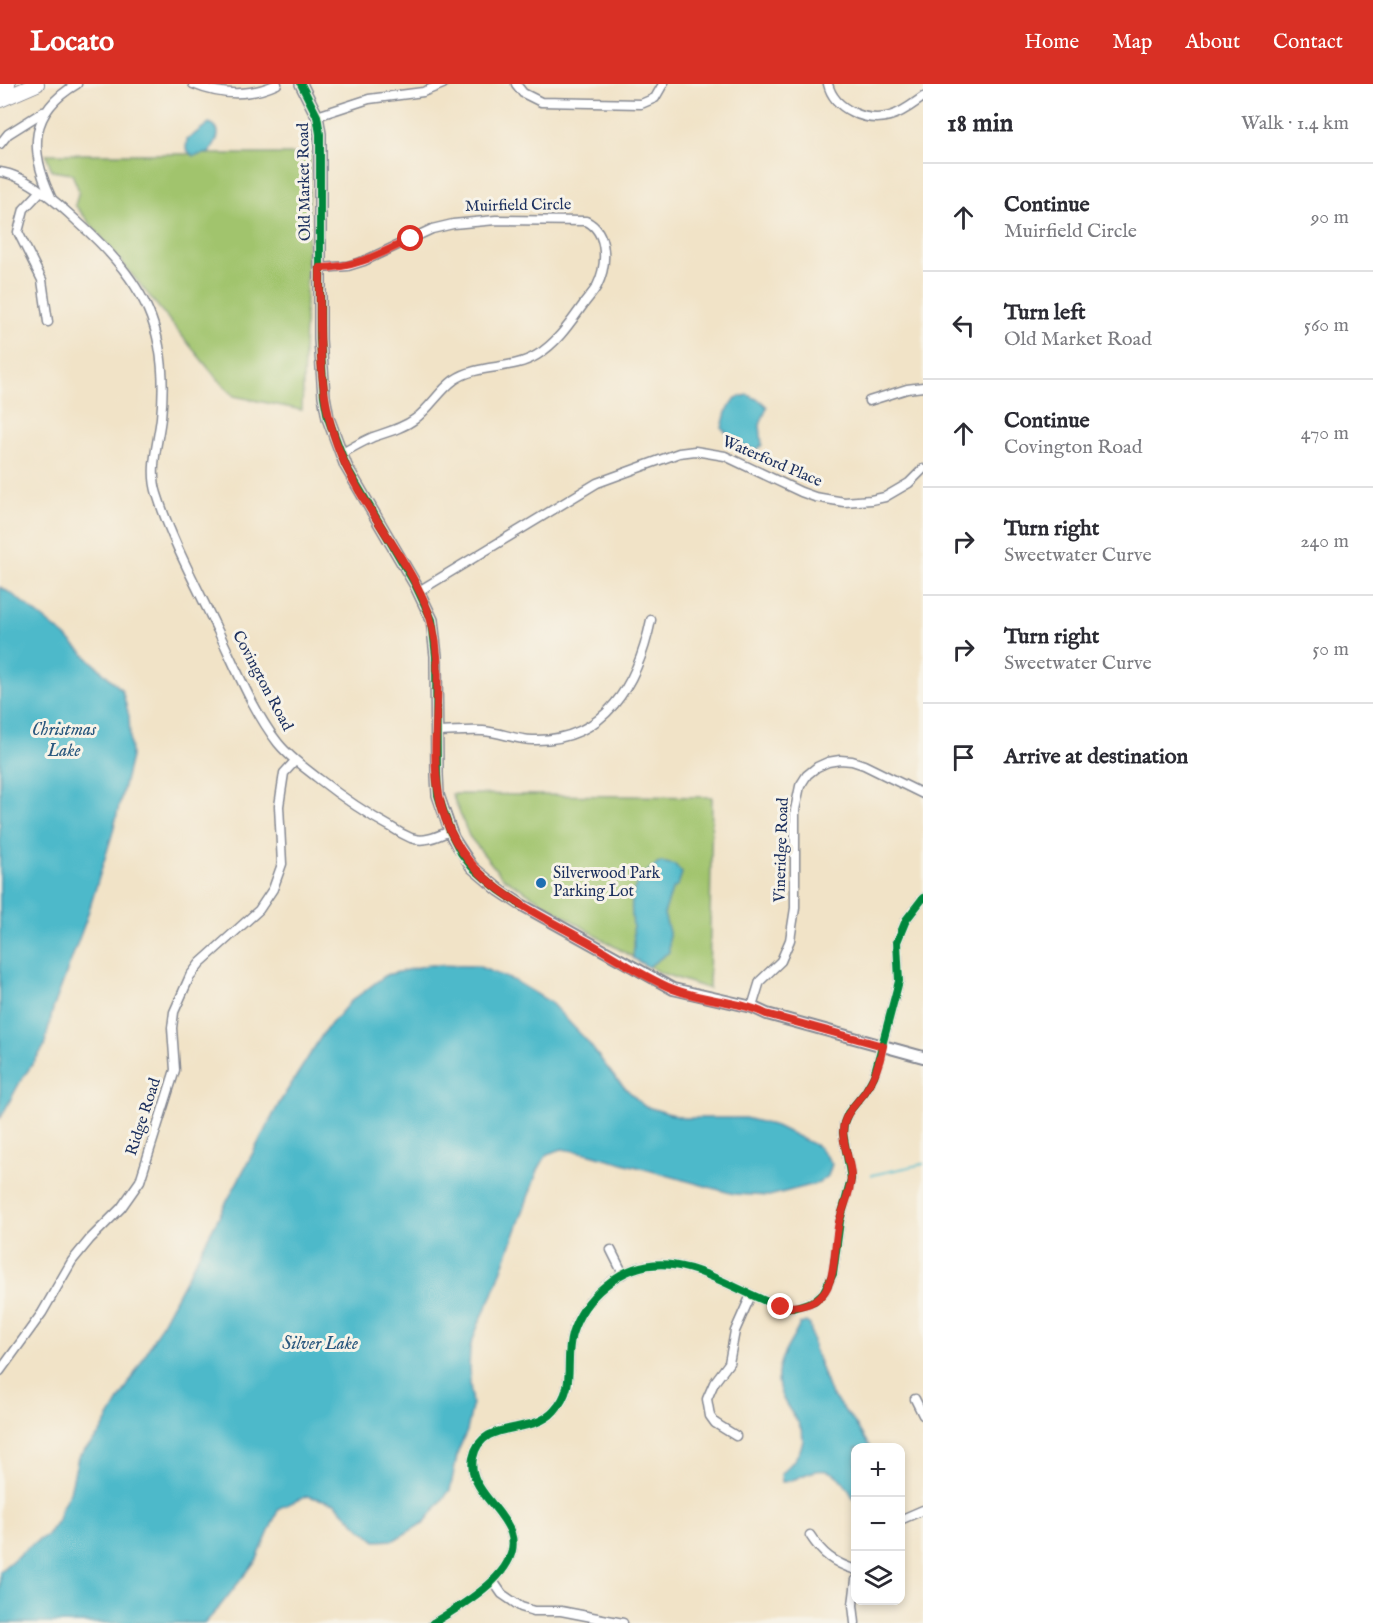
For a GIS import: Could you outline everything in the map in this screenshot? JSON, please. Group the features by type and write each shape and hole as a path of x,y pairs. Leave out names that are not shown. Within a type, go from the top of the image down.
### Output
{"main road":[{"path":"0,87 8,84"},
{"path":"0,100 37,84"}],"street":[{"path":"0,144 8,134 46,110 77,84"},
{"path":"193,84 216,92 237,94 260,91 278,84"},
{"name":"Old Market Road","path":"301,84 317,116 320,134 320,339 324,396 333,434 345,466 419,591 432,620 436,639 438,795 450,831"},
{"path":"317,116 369,99 423,92 443,84"},
{"path":"516,84 523,93 541,102 641,104 655,98 663,84"},
{"path":"828,84 835,100 842,106 858,114 874,118 893,116 923,96"},
{"path":"46,110 39,127 37,150 41,176 51,196"},
{"path":"0,172 20,179 51,196"},
{"path":"40,192 24,209 18,232 42,280 48,322"},
{"name":"Covington Road","path":"51,196 124,269 137,286 147,305 162,356 161,421 153,463 156,491 198,592 249,695 277,742 295,761 362,812 411,838 423,840 438,837 450,831"},
{"name":"Muirfield Circle","path":"320,268 348,266 364,261 432,229 475,220 586,221 598,230 603,246 604,266 597,287 549,347 523,362 481,369 461,376 445,388 414,420 340,454"},
{"path":"869,401 907,389 923,387"},
{"name":"Waterford Place","path":"419,591 597,483 679,453 695,451 726,456 801,492 822,499 844,502 885,497 909,483 923,469"},
{"path":"436,732 482,731 530,740 547,740 581,732 608,712 620,698 646,646 651,620"},
{"name":"Ridge Road","path":"0,1371 25,1339 72,1261 121,1208 140,1181 175,1070 172,1028 174,1012 190,975 200,963 259,910 273,890 282,864 279,806 284,773 295,761"},
{"name":"Vineridge Road","path":"752,1007 760,981 781,961 790,940 795,908 796,798 807,776 817,767 828,762 852,761 923,794"},
{"path":"450,831 461,853 472,867 499,890 673,989 752,1007 766,1014 923,1056"},
{"path":"433,1623 493,1581 505,1568 512,1547 511,1535 506,1524 475,1480 472,1461 475,1450 487,1435 542,1421 556,1409 570,1382 572,1335 586,1305 598,1292 623,1274 641,1267 659,1264 675,1264 708,1274 781,1307 793,1308 814,1301 830,1284 840,1221 851,1179 844,1143 844,1123 848,1113 865,1092 874,1076 899,981 897,942 906,920 923,898"},
{"path":"611,1250 623,1274"},
{"path":"736,1436 715,1424 710,1416 707,1399 714,1383 729,1364 735,1331 751,1295"},
{"path":"915,1399 923,1415"},
{"path":"905,1518 923,1510"},
{"path":"810,1535 825,1555 851,1568"},
{"path":"493,1581 502,1594 521,1607 534,1611 561,1611 623,1623"},
{"path":"853,1605 855,1623"}],"green space":[{"path":"46,154 311,154 302,410 234,396 214,375 75,205 79,191 72,174 52,171"},
{"path":"452,794 712,797 709,989 661,973 502,877 469,836"}],"water":[{"path":"209,123 214,125 218,132 214,145 209,153 193,156 186,149 187,140"},
{"path":"748,395 761,401 767,407 760,425 762,445 756,450 737,442 722,428 726,412 736,398"},
{"name":"Christmas Lake","path":"0,587 65,636 122,690 129,716 131,757 112,835 86,920 53,1009 44,1047 20,1082 0,1119"},
{"path":"661,862 675,865 682,873 678,885 672,890 664,914 669,932 669,952 648,967 633,958 633,893 647,872"},
{"name":"Silver Lake","path":"428,965 477,966 515,981 550,1002 587,1041 616,1079 644,1106 683,1118 745,1118 776,1126 819,1147 832,1164 828,1176 819,1183 769,1196 734,1194 587,1153 562,1149 547,1154 538,1170 493,1294 470,1348 472,1407 467,1431 458,1451 450,1490 425,1522 394,1540 376,1541 335,1503 307,1496 279,1508 257,1559 205,1623 0,1623 0,1571 28,1547 47,1535 58,1520 61,1508 70,1492 78,1457 99,1435 144,1357 280,1102 324,1032 350,1002 386,975"},
{"path":"806,1322 810,1325 814,1349 830,1393 854,1422 867,1443 851,1443 851,1494 841,1479 829,1471 813,1471 791,1481 782,1482 781,1474 795,1458 802,1445 803,1434 781,1393 778,1372 782,1358 800,1324"}],"waterway":[{"path":"872,1175 923,1164"}],"cycle path":[{"path":"301,84 317,116 320,134 320,339 328,418 346,466 415,584 432,620 436,656 438,795 450,831 461,853 472,867 520,904"},
{"path":"433,1623 487,1586 508,1561 512,1547 509,1528 475,1478 472,1463 478,1445 486,1437 496,1432 533,1424 554,1411 561,1402 568,1383 570,1345 574,1327 594,1296 605,1286 627,1271 650,1265 672,1265 716,1278 781,1307 793,1308 814,1301 823,1293 833,1274 840,1221 851,1179 843,1133 844,1123 848,1113 865,1092 874,1076 899,981 897,942 906,920 923,898"}],"place":[{"name":"Silverwood Park Parking Lot","path":"541,883"}],"route":[{"path":"411,239 364,261 348,266 320,268 320,339 324,396 328,418 345,466 416,584 432,620 436,639 438,795 445,819 461,853 488,881 520,904 673,989 752,1007 766,1014 883,1046 874,1076 865,1092 848,1113 844,1123 844,1143 851,1168 851,1179 840,1221 830,1284 814,1301 804,1306 781,1307"}]}
